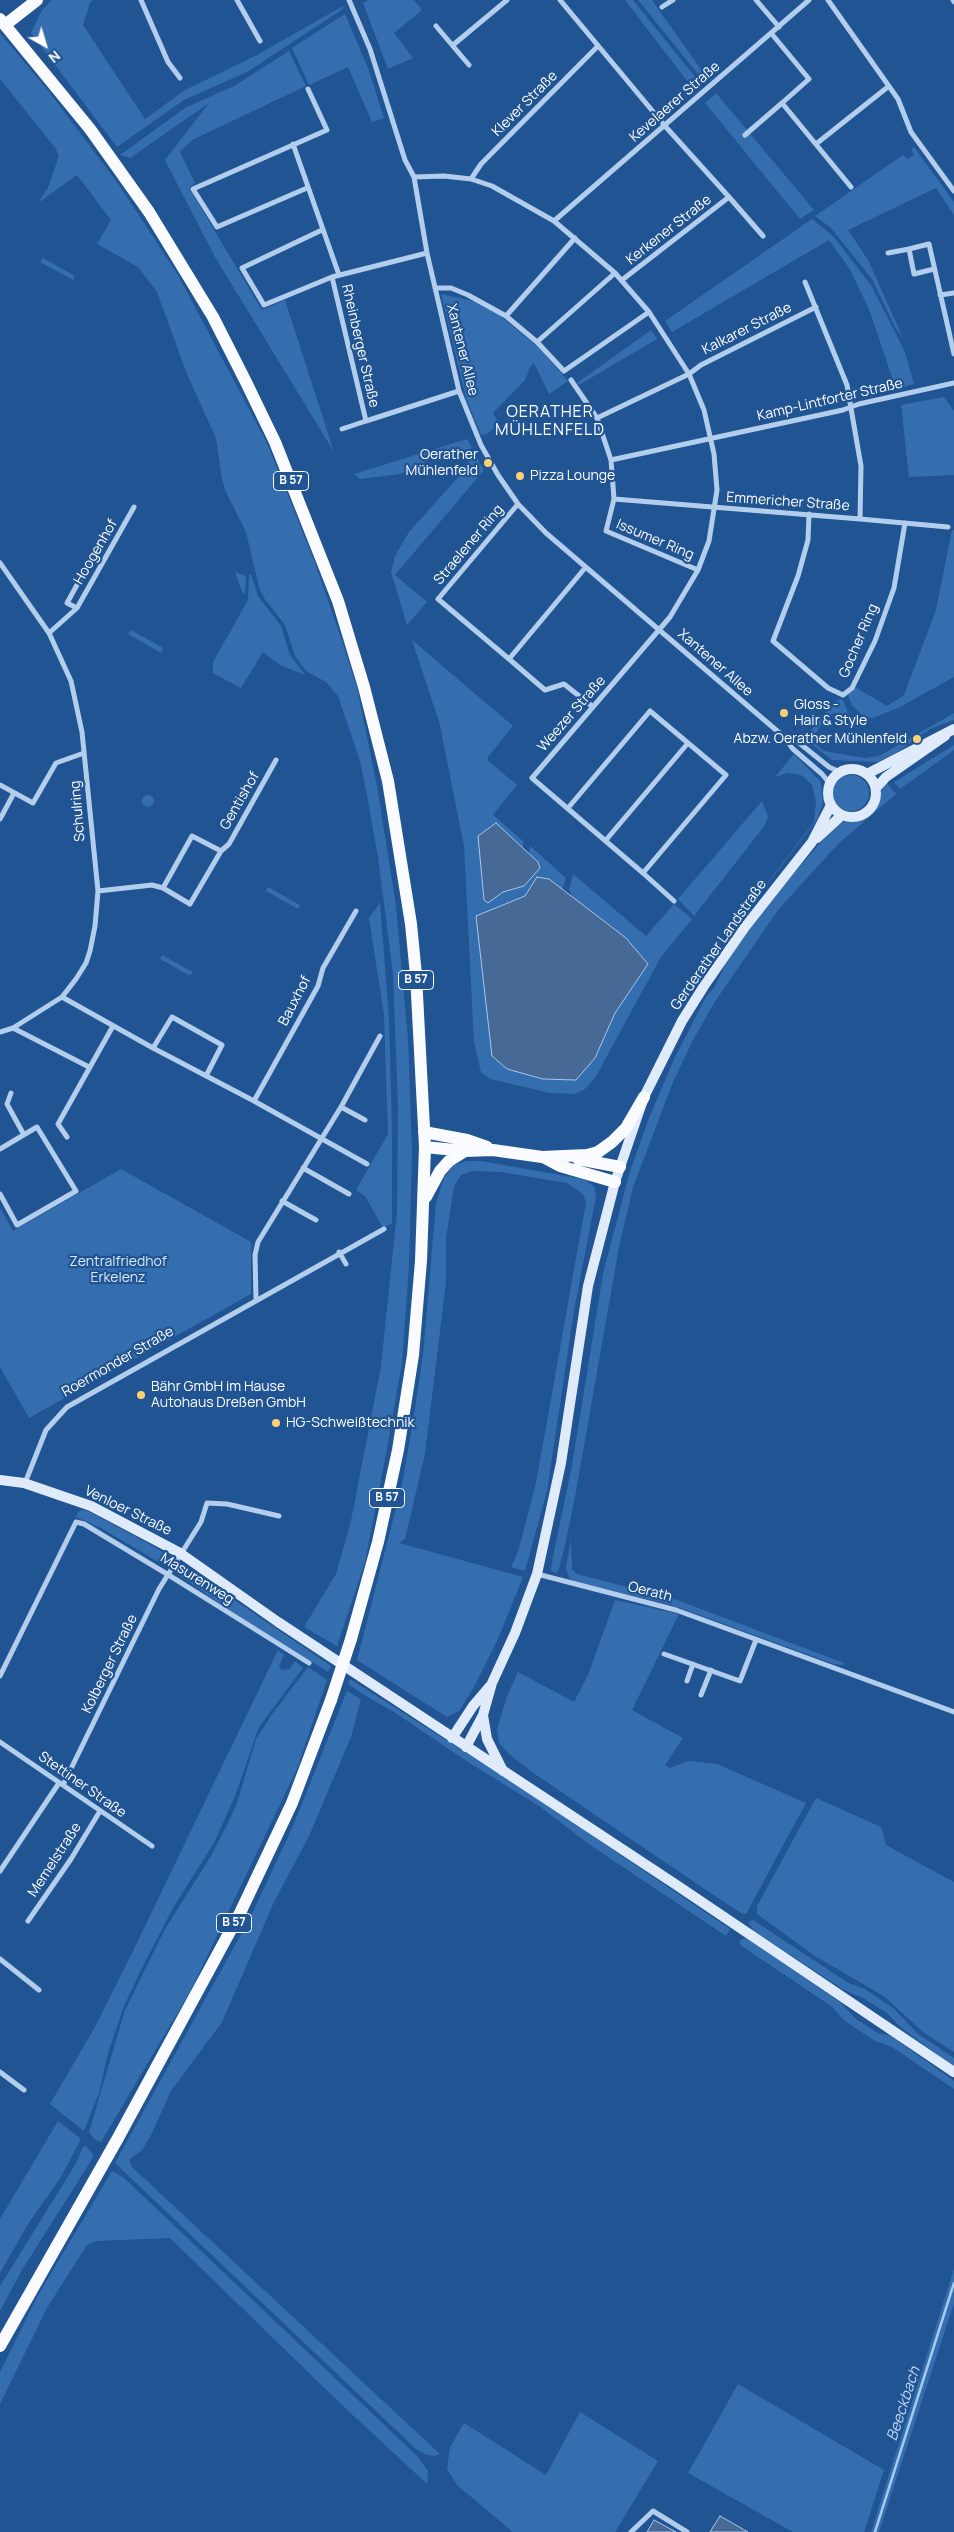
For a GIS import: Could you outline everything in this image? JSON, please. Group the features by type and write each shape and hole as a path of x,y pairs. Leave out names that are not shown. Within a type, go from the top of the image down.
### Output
{"main road":[{"path":"3,22 37,0"},
{"name":"B 57","path":"0,2346 118,2138 240,1913 292,1803 331,1700 351,1639 378,1542 399,1440 413,1355 421,1261 425,1147 416,975 410,915 388,781 364,686 338,601 275,442 212,317 148,212 90,129 3,22"},
{"path":"867,774 954,729"},
{"path":"876,788 886,777 933,747 954,729"},
{"path":"854,769 867,774 876,788 876,796 870,810 857,817 842,815 831,805 828,792 830,784 840,772 854,769"},
{"name":"Gerderather Landstraße","path":"812,842 831,805"},
{"name":"Gerderather Landstraße","path":"492,1683 515,1633 537,1574 561,1463 588,1286 615,1182 644,1097 682,1021 745,927 812,842 842,815"},
{"path":"425,1147 465,1151 493,1150 542,1157 587,1155 607,1147 626,1128 644,1097"},
{"path":"424,1132 467,1140 493,1150"},
{"name":"B 57","path":"423,1204 440,1171 449,1161 465,1151"},
{"path":"542,1157 560,1166 615,1182"},
{"path":"568,1157 620,1167"},
{"path":"0,1480 24,1484"},
{"name":"Venloer Straße","path":"24,1484 91,1506 180,1553"},
{"path":"180,1553 278,1622 678,1886 954,2072"},
{"path":"452,1738 473,1706 492,1683"},
{"path":"466,1747 483,1715 492,1683"},
{"path":"483,1715 487,1739 504,1772"}],"street":[{"path":"141,0 168,62 180,78"},
{"path":"237,0 260,41"},
{"name":"Xantener Allee","path":"349,0 370,49 405,160 414,177 427,253 459,391 481,445 518,504 546,533 784,736 793,749 822,774 830,784"},
{"path":"453,45 507,0"},
{"path":"560,0 597,47 665,126"},
{"path":"662,7 673,0"},
{"path":"756,0 779,27"},
{"name":"Kevelaerer Straße","path":"554,221 809,0"},
{"path":"828,0 898,99 911,132 954,191"},
{"path":"436,26 469,65"},
{"path":"744,135 809,79 771,34"},
{"name":"Klever Straße","path":"471,179 481,164 597,47"},
{"path":"816,144 889,86"},
{"path":"307,188 217,227 193,189 327,130 308,88"},
{"path":"782,103 851,186"},
{"name":"Kerkener Straße","path":"665,126 762,236"},
{"path":"293,144 339,275"},
{"name":"Weezer Straße","path":"414,177 444,176 471,179 492,186 554,221 615,273 648,312 689,374 704,410 716,472 715,508 709,541 698,570 681,601 659,630 532,778 643,872 674,901"},
{"name":"Kerkener Straße","path":"622,280 729,197"},
{"path":"322,230 242,268 264,305 332,277 427,253"},
{"path":"506,316 575,238"},
{"path":"888,253 929,244 954,354"},
{"path":"909,249 914,274 934,269"},
{"path":"537,342 615,273"},
{"name":"Rheinberger Straße","path":"332,277 366,421"},
{"path":"805,282 848,385 852,407"},
{"path":"435,288 450,288 459,291 506,316 537,342 564,371 648,312"},
{"path":"940,295 954,292"},
{"name":"Kalkarer Straße","path":"689,374 701,365 816,307"},
{"path":"597,418 689,374"},
{"name":"Issumer Ring","path":"571,380 597,418 611,460 614,499 606,531 698,570"},
{"name":"Kamp-Lintforter Straße","path":"710,438 954,384"},
{"name":"Rheinberger Straße","path":"342,429 459,391"},
{"name":"Emmericher Straße","path":"852,407 861,466 860,519"},
{"path":"611,460 710,438"},
{"name":"Issumer Ring","path":"614,499 715,508"},
{"name":"Straelener Ring","path":"518,504 438,599 545,690 564,684 593,707"},
{"name":"Hoogenhof","path":"49,634 77,608 134,506"},
{"name":"Emmericher Straße","path":"715,508 809,514 948,527"},
{"name":"Gocher Ring","path":"809,514 808,540 798,576 773,641 828,688 843,694 852,688 878,632 894,588 905,523"},
{"name":"Hoogenhof","path":"77,608 66,603 110,525"},
{"name":"Schulring","path":"0,563 49,634 71,681 84,753 98,891 95,927 86,963 62,997 13,1028 0,1032"},
{"path":"509,659 585,568"},
{"path":"568,808 650,711 726,775 643,872"},
{"name":"Xantener Allee","path":"784,736 798,742 828,767 840,772"},
{"path":"606,840 688,743"},
{"path":"0,785 32,804 56,764 84,753"},
{"name":"Gentishof","path":"98,891 142,885 163,888 190,904 221,851 229,844 276,760"},
{"path":"0,819 14,794"},
{"path":"163,888 192,836 221,851"},
{"name":"Bauxhof","path":"254,1101 318,986 322,968 356,911"},
{"path":"62,997 152,1048 321,1137 367,1164"},
{"path":"152,1048 172,1018 222,1045 206,1076"},
{"path":"67,1137 58,1124 113,1026"},
{"path":"13,1028 89,1068"},
{"path":"256,1300 255,1255 258,1242 341,1107 380,1036"},
{"path":"11,1093 7,1104 24,1135"},
{"path":"341,1107 365,1120"},
{"path":"0,1149 37,1127 76,1191 17,1225 0,1194"},
{"path":"303,1168 349,1194"},
{"path":"282,1201 316,1220"},
{"name":"Roermonder Straße","path":"24,1484 46,1430 66,1407 384,1229"},
{"path":"340,1252 346,1264"},
{"name":"Venloer Straße","path":"180,1553 201,1522 207,1503 227,1504 279,1516"},
{"name":"Masurenweg","path":"0,1676 76,1522 84,1524 168,1574 309,1663"},
{"name":"Kolberger Straße","path":"0,1871 61,1784 180,1553"},
{"name":"Oerath","path":"537,1574 676,1610 954,1712"},
{"path":"664,1654 740,1680 756,1640"},
{"path":"687,1681 693,1664"},
{"path":"701,1695 711,1670"},
{"name":"Stettiner Straße","path":"0,1742 152,1846"},
{"name":"Memelstraße","path":"28,1921 71,1859 100,1811"},
{"path":"0,1959 39,1990"},
{"path":"0,2072 24,2090"},
{"path":"631,2532 653,2511 687,2532"}],"green space":[{"path":"52,0 93,0 90,3 83,25 145,119 185,90 257,55 343,6 343,9 247,72 184,100 117,147 31,33 42,10"},
{"path":"368,0 414,0 422,10 394,33 413,58 388,69 363,3"},
{"path":"625,0 633,0 700,83 694,90"},
{"path":"638,0 652,0 707,78 704,80 698,74"},
{"path":"345,14 368,68 384,118 372,122 348,67 309,85 292,48"},
{"path":"0,33 50,93 117,182 178,275 267,443 315,563 357,688 377,786 396,906 408,1039 412,1153 409,1266 402,1363 365,1562 337,1646 304,1627 336,1574 351,1521 381,1366 397,1212 398,1107 393,974 378,857 360,761 338,696 326,682 306,671 295,656 285,625 264,598 259,587 246,532 226,492 222,479 216,438 187,374 157,292 138,267 97,244 111,220 77,175 38,203 48,188 59,156 56,149 0,79"},
{"path":"289,51 306,86 192,140 180,152 195,183 189,188 262,310 285,300 334,452 215,257 165,160 209,103 130,158 120,155 185,108 234,86"},
{"path":"716,93 814,210 800,219 705,103"},
{"path":"914,147 954,202 954,215 936,188 848,230 868,260 903,338 895,327 872,279 830,227 815,216 903,155 907,159 914,155 911,150"},
{"path":"812,219 833,236 871,285 905,352 914,384 896,389 869,309 849,268 829,240 672,332 665,321"},
{"path":"43,258 75,276 73,280 40,262"},
{"path":"441,294 473,301 498,314 538,347 568,381 549,394 534,363 530,367 525,380 493,413 499,424 487,434 481,435 466,398"},
{"path":"651,330 657,339 579,385 577,383"},
{"path":"944,397 954,411 954,475 909,477 901,405"},
{"path":"467,439 472,448 458,458 440,455 400,474 360,479 354,474"},
{"path":"474,453 484,470 395,575 427,602 407,625 391,572 395,556 409,532 461,474"},
{"path":"952,530 954,530 954,677 900,707 873,718 864,717 852,705 848,696 849,691 855,687 887,706 904,695 936,610"},
{"path":"235,572 246,576 245,594 242,592"},
{"path":"251,574 258,596 281,626 290,655 305,675 280,665 263,652 241,688 213,673 213,662 248,600 249,575"},
{"path":"131,630 163,648 161,653 128,634"},
{"path":"412,640 513,726 488,757 488,761 517,785 493,815 523,841 523,848 496,823 488,903 503,892 524,886 540,868 538,862 529,853 530,846 566,878 562,890 549,879 537,877 525,896 476,916 492,1056 507,1069 543,1079 576,1080 595,1058 615,1013 648,964 626,938 574,900 569,889 573,874 646,936 674,904 692,919 661,957 595,1078 585,1089 575,1094 550,1093 490,1079 481,1072 474,1042 464,846 440,725"},
{"path":"840,699 843,700 849,715 861,724 834,713 824,720 814,736 818,746 824,751 865,758 879,756 954,713 954,720 930,729 899,751 878,762 832,760 804,738 834,703"},
{"path":"954,745 954,750 900,789 894,782"},
{"path":"794,754 821,782 823,804 817,820 697,975 814,822 816,802 812,785 801,775 788,773 775,777"},
{"path":"851,775 858,776 864,780 868,786 868,800 864,806 858,810 851,811 844,810 838,806 834,800 833,793 834,786 838,780 844,776"},
{"path":"886,782 896,794 837,845 778,910 714,1003 693,1040 673,1082 633,1187 619,1247 575,1497 558,1572 555,1573 551,1570 552,1562 572,1465 603,1274 629,1174 649,1118 675,1057 706,997 715,986 733,949 772,898 838,823 863,820 872,813"},
{"path":"150,795 153,796 153,806 146,807 143,806 142,799 143,796"},
{"path":"762,801 768,816 765,825 694,916 678,899"},
{"path":"268,887 300,905 298,909 266,891"},
{"path":"380,903 389,1019 392,1129 392,1223 383,1228 365,1196 356,1190 388,1134 384,1015 369,918"},
{"path":"162,955 193,972 190,976 160,959"},
{"path":"466,1161 481,1161 583,1179 594,1186 596,1196 574,1311 547,1491 525,1571 511,1567 518,1552 536,1483 586,1202 583,1194 567,1183 501,1172 472,1171 461,1175 454,1186 446,1238 446,1282 425,1454 405,1539 399,1543 523,1577 498,1639 474,1687 459,1711 447,1717 357,1660 402,1485 423,1355 436,1203 444,1178 454,1165"},
{"name":"Zentralfriedhof Erkelenz","path":"121,1169 251,1242 251,1294 29,1418 0,1367 0,1208 13,1231"},
{"path":"82,1510 88,1511 151,1545 164,1553 168,1561 165,1565 160,1563 101,1528 76,1517 78,1512"},
{"path":"571,1539 572,1569 577,1574 677,1600 844,1663 843,1665 834,1664 672,1605 575,1582 569,1578 566,1568"},
{"path":"177,1564 186,1567 331,1666 328,1672 247,1622 176,1573 174,1568"},
{"path":"615,1600 679,1614 632,1710 683,1738 665,1765 670,1768 688,1761 717,1764 806,1803 746,1914 741,1913 712,1894 532,1772 509,1754 499,1743 497,1729 507,1696 518,1672 574,1702 588,1675"},
{"path":"278,1650 284,1655 279,1666 282,1670 290,1669 295,1661 303,1668 259,1727 235,1796 214,1843 174,1906 140,1972 124,2006 108,2053 99,2093 84,2131 50,2104 95,2027"},
{"path":"308,1667 327,1680 297,1769 190,1992 101,2142 94,2139 89,2132 125,2010 165,1929 211,1856 227,1825 237,1803 256,1739"},
{"path":"350,1679 517,1785 730,1929 726,1936 593,1847 539,1806 468,1762 394,1712 364,1695 348,1684"},
{"path":"347,1691 361,1699 351,1737 309,1836 274,1902 222,2022 171,2091 151,2135 142,2150 130,2159 130,2162 132,2167 440,2454 435,2456 427,2455 416,2449 115,2163 251,1916 293,1826"},
{"path":"816,1798 881,1827 886,1845 954,1882 954,2052 923,2032 885,1997 815,1956 757,1914 757,1906"},
{"path":"753,1920 847,1982 865,1989 894,2009 918,2034 954,2058 954,2067 899,2026 887,2013 861,1997 844,1990 754,1931 748,1922"},
{"path":"746,1938 841,2003 856,2019 878,2033 891,2036 954,2081 954,2089 892,2047 875,2041 845,2021 831,2006 740,1945 740,1940"},
{"path":"58,2121 81,2139 61,2177 28,2224 0,2273 0,2219"},
{"path":"86,2146 94,2156 22,2270 0,2311 0,2286 75,2165 83,2147"},
{"path":"112,2171 123,2177 417,2456 428,2471 427,2484 342,2405 170,2238 96,2241 87,2245 47,2308 0,2404 0,2372 37,2297"},
{"path":"954,2269 954,2303 879,2532 871,2532"},
{"path":"738,2384 884,2470 864,2532 793,2532 688,2473"},
{"path":"580,2412 658,2461 615,2532 513,2532 457,2485 447,2469 450,2447 464,2423 546,2475"}],"shaded area":[{"path":"496,823 538,862 540,868 524,886 503,892 488,903 484,900 478,836"},
{"path":"537,877 549,879 626,938 648,964 615,1013 595,1058 576,1080 543,1079 507,1069 492,1056 476,916 525,896"},
{"path":"720,2516 748,2532 710,2532"},
{"path":"654,2520 676,2532 647,2532"}],"waterway":[{"name":"Beeckbach","path":"875,2532 954,2283"}],"place":[{"name":"Oerather Mühlenfeld","path":"488,463"},
{"name":"Pizza Lounge","path":"520,476"},
{"name":"Gloss - Hair & Style","path":"784,713"},
{"name":"Abzw. Oerather Mühlenfeld","path":"917,739"},
{"name":"Bähr GmbH im Hause Autohaus Dreßen GmbH","path":"141,1395"},
{"name":"HG-Schweißtechnik","path":"276,1423"}],"district":[{"name":"OERATHER MÜHLENFELD","path":"550,422"}]}
